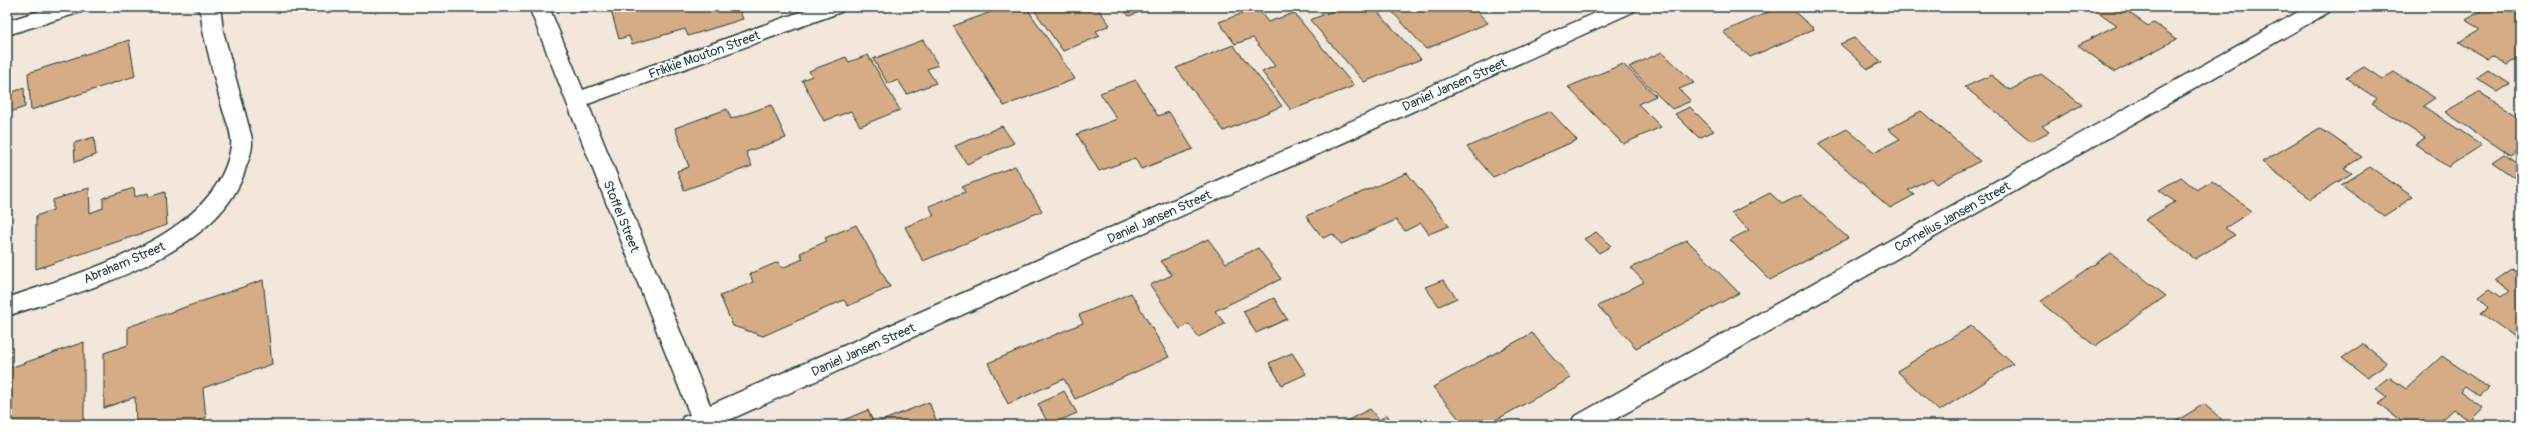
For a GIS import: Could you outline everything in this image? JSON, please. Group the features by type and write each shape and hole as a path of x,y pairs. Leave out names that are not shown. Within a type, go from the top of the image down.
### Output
{"street":[{"path":"7,28 74,7"},
{"name":"Abraham Street","path":"7,307 126,264 169,244 216,203 233,176 242,145 213,31 211,13 206,7"},
{"name":"Stoffel Street","path":"539,7 701,423"},
{"name":"Frikkie Mouton Street","path":"575,100 834,7"},
{"name":"Daniel Jansen Street","path":"701,423 1626,7"},
{"name":"Cornelius Jansen Street","path":"1583,425 2322,7"}],"building":[{"path":"610,7 738,7 743,19 688,36 685,29 632,44 629,36 619,39"},
{"path":"1005,7 1026,7 1075,79 1004,106 953,26"},
{"path":"1032,7 1097,7 1110,25 1096,31 1100,36 1063,51"},
{"path":"1121,7 1153,7 1129,16"},
{"path":"1343,7 1373,7 1421,59 1364,82 1310,20"},
{"path":"1388,7 1473,7 1488,23 1426,49"},
{"path":"1780,7 1789,7 1814,29 1750,57 1723,32"},
{"path":"2091,7 2121,7 2148,26 2154,23 2177,39 2115,72 2078,45 2117,25"},
{"path":"2475,7 2502,7 2521,18 2521,56 2507,65 2492,56 2487,59 2459,42 2481,29 2466,20 2481,11"},
{"path":"1257,8 1268,22 1294,13 1354,86 1291,110 1262,72 1275,66 1253,38 1235,44 1219,22"},
{"path":"1854,38 1882,62 1868,69 1840,44"},
{"path":"129,40 135,76 31,110 28,73"},
{"path":"923,40 938,65 927,69 936,83 907,94 898,80 888,84 873,59"},
{"path":"1233,45 1282,106 1224,131 1176,68"},
{"path":"1662,52 1694,83 1679,89 1691,101 1672,109 1629,67"},
{"path":"868,55 900,110 860,126 851,111 824,121 802,80 812,76 809,71 846,57 849,62"},
{"path":"1623,64 1656,96 1638,104 1661,127 1623,144 1568,87"},
{"path":"2364,67 2382,79 2394,72 2435,98 2423,106 2482,145 2448,167 2415,144 2425,138 2372,103 2377,99 2346,78"},
{"path":"2488,70 2510,84 2498,92 2476,78"},
{"path":"2041,74 2082,105 2042,126 2049,132 2031,141 1965,87 1991,75 2010,90"},
{"path":"1136,80 1158,116 1169,112 1193,149 1141,169 1135,158 1099,171 1077,134 1117,119 1100,93"},
{"path":"24,88 25,107 7,113 7,94"},
{"path":"2479,92 2521,118 2521,148 2510,155 2445,112"},
{"path":"771,105 786,138 746,152 752,166 684,190 677,171 689,167 675,128 727,109 731,119"},
{"path":"1690,107 1714,131 1699,138 1675,114"},
{"path":"1550,111 1577,140 1493,177 1467,147"},
{"path":"1921,111 1980,161 1936,184 1931,178 1908,190 1914,195 1890,208 1818,144 1847,129 1874,152 1900,139 1888,129"},
{"path":"1002,126 1014,143 967,164 955,146"},
{"path":"2320,128 2362,157 2344,168 2352,173 2311,199 2262,162"},
{"path":"94,137 96,155 75,162 74,143"},
{"path":"2504,154 2521,165 2521,178 2518,180 2492,162"},
{"path":"1015,166 1042,211 923,261 905,227 934,215 929,206 965,192 962,187"},
{"path":"2370,167 2413,197 2384,216 2341,185"},
{"path":"1407,173 1449,226 1429,234 1421,223 1405,231 1396,220 1341,244 1333,234 1323,238 1306,216"},
{"path":"2181,177 2197,190 2212,181 2252,211 2225,228 2235,235 2195,259 2145,220 2175,202 2159,190"},
{"path":"89,188 90,213 103,208 103,198 134,188 135,197 148,193 149,197 165,192 167,225 36,269 36,216 53,210 53,200"},
{"path":"1770,193 1782,204 1801,195 1848,238 1770,280 1730,240 1749,230 1731,213"},
{"path":"856,225 890,287 848,306 844,300 763,336 733,326 720,296 753,282 750,274 778,262 782,268 803,259 800,253 827,241 825,238"},
{"path":"1596,232 1611,246 1599,253 1584,239"},
{"path":"1208,239 1226,263 1258,248 1281,279 1215,311 1225,324 1198,337 1189,324 1180,329 1150,285 1172,275 1161,261"},
{"path":"1687,240 1739,293 1636,348 1598,306 1644,282 1631,268"},
{"path":"2111,253 2166,296 2095,346 2040,302"},
{"path":"2511,269 2521,275 2521,341 2481,313 2489,307 2479,297 2490,289 2501,297 2510,290 2495,280"},
{"path":"263,280 272,364 203,388 206,418 185,425 136,425 135,397 104,408 104,353 128,345 128,327"},
{"path":"1443,280 1457,298 1439,306 1425,287"},
{"path":"1131,293 1169,357 1075,399 1064,379 1008,404 988,363 1083,323 1079,315"},
{"path":"1274,298 1287,319 1256,333 1243,311"},
{"path":"1971,326 2013,364 1939,411 1897,371"},
{"path":"1532,333 1571,378 1487,425 1464,425 1433,387"},
{"path":"84,342 84,425 7,425 7,369"},
{"path":"2363,344 2387,363 2367,377 2342,358"},
{"path":"1292,353 1306,374 1282,385 1269,363"},
{"path":"2442,356 2489,388 2480,396 2465,386 2460,391 2483,408 2470,421 2453,409 2436,425 2408,425 2379,404 2387,397 2375,388 2389,377 2406,389"},
{"path":"1064,391 1077,413 1049,425 1038,404"},
{"path":"929,402 938,425 831,425 868,410 874,424"},
{"path":"2204,404 2228,425 2170,425"},
{"path":"1370,409 1379,420 1387,415 1394,425 1338,425"},
{"path":"1841,418 1847,425 1831,425"}]}
